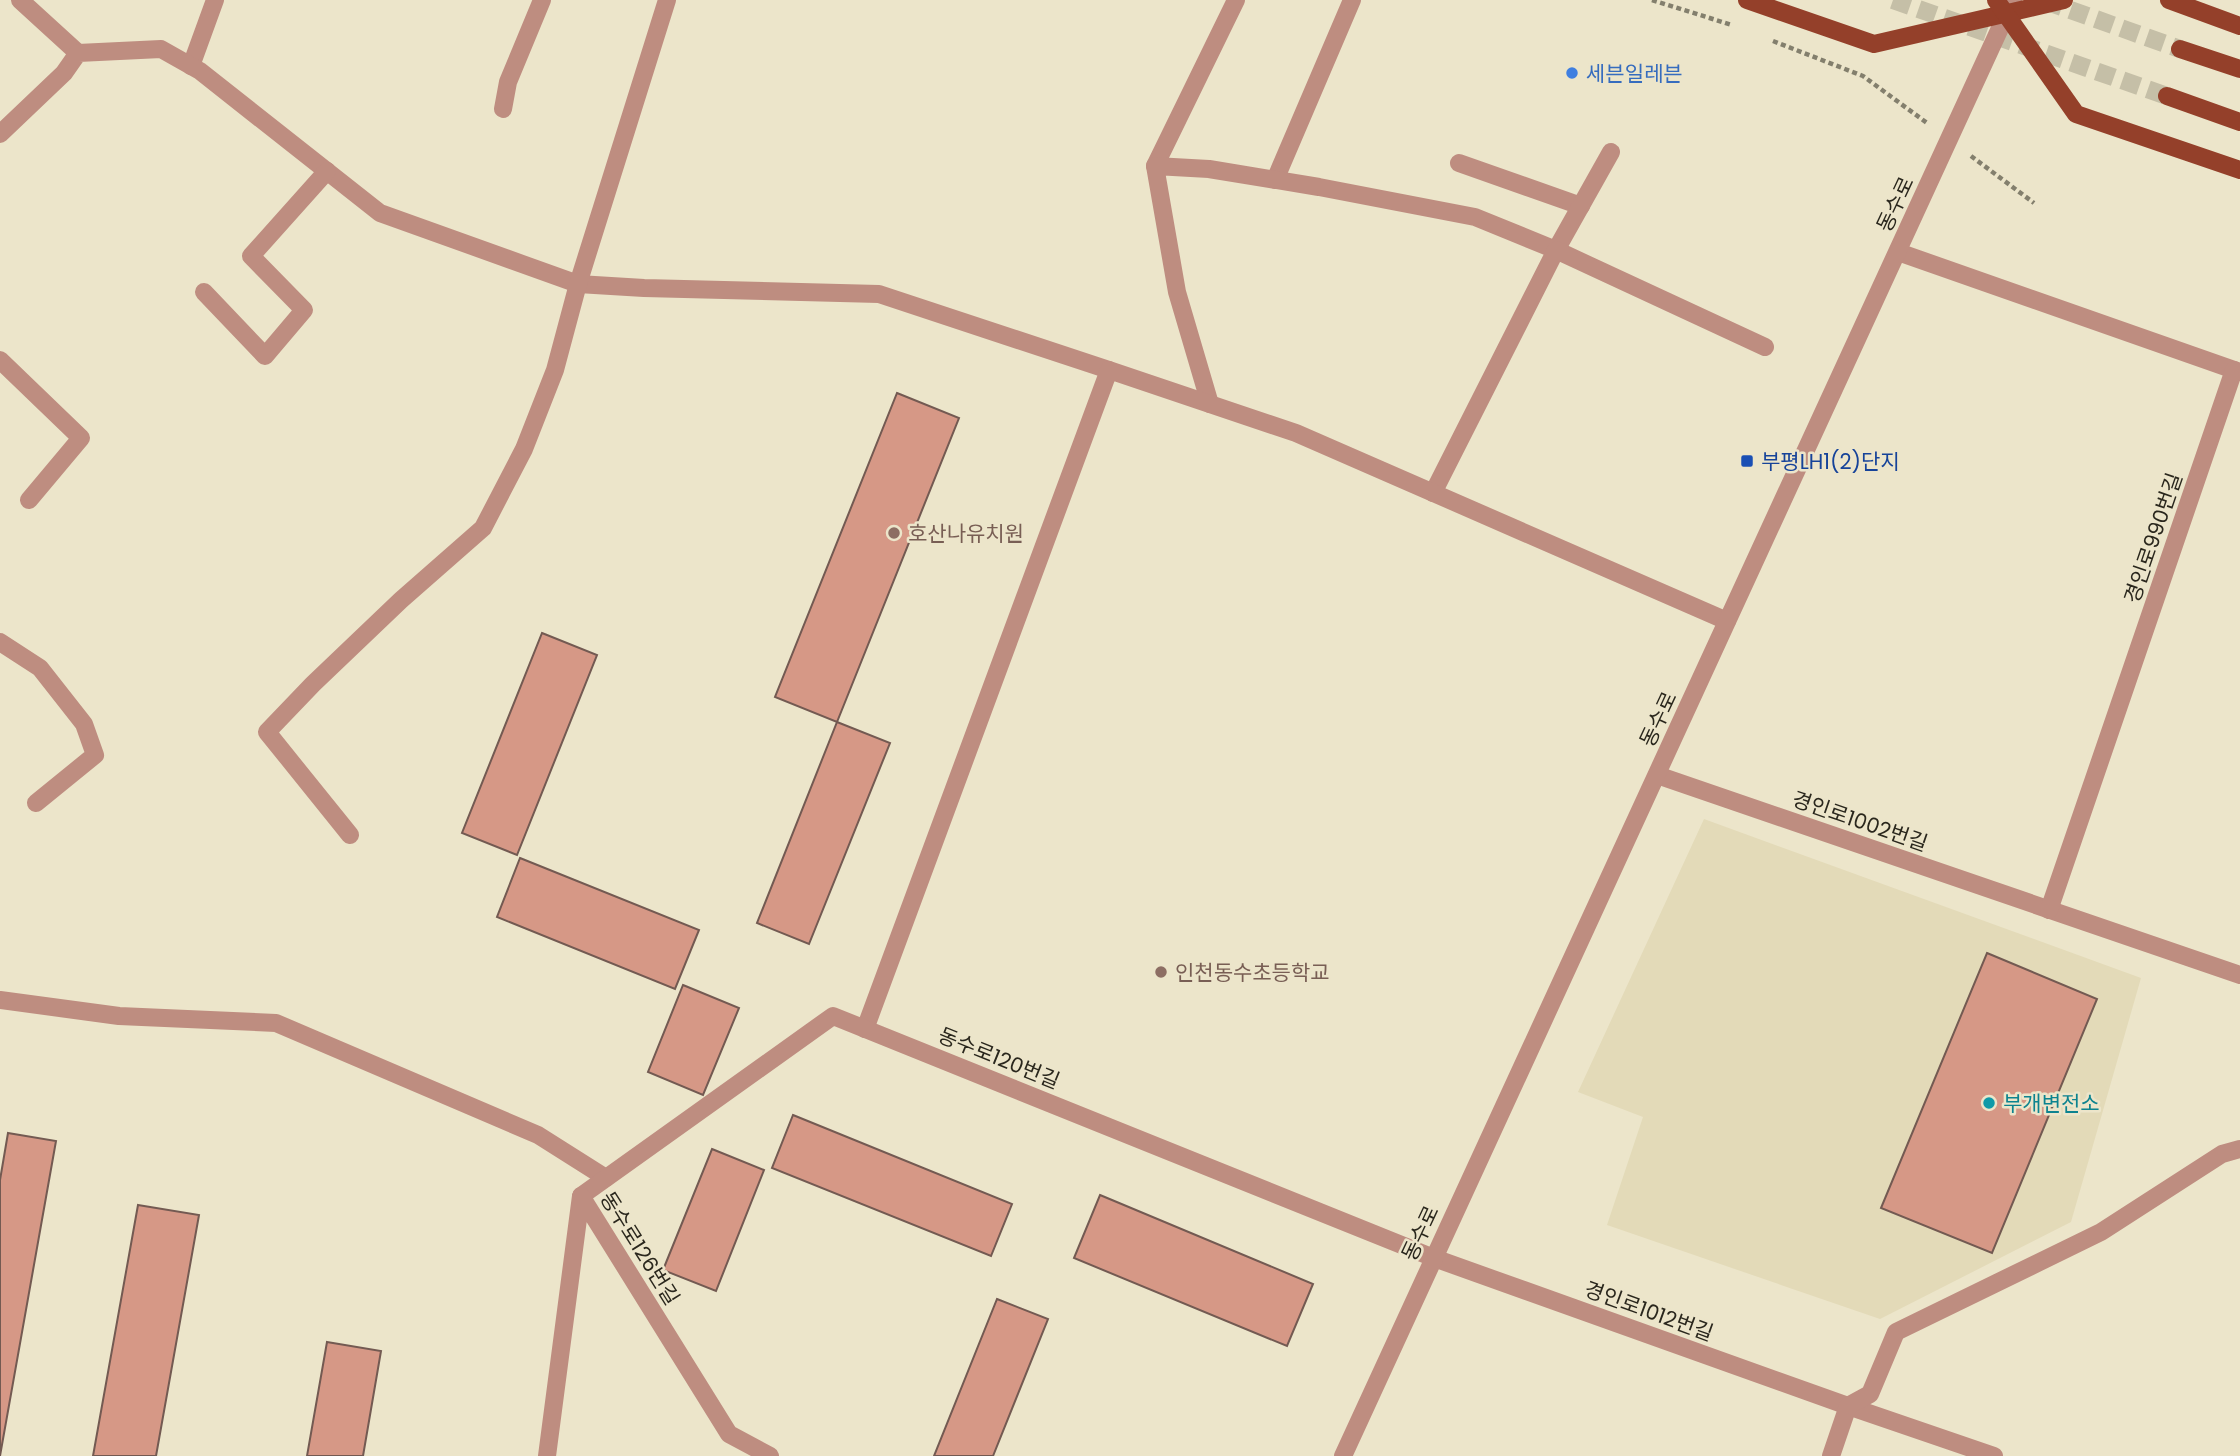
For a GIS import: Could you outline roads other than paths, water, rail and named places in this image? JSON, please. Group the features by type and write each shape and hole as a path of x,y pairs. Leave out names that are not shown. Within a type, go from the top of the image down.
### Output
{"main road":[{"path":"1747,0 1874,44 2005,5 2064,0"},
{"path":"2169,0 2240,26"},
{"path":"2005,5 2076,114 2240,170"},
{"path":"2180,48 2240,69"},
{"path":"2167,96 2240,121"}],"street":[{"path":"20,0 78,53 161,49 191,66 380,213 578,284 879,294 1296,433 1727,621"},
{"path":"191,66 215,0"},
{"path":"503,109 508,82 542,0"},
{"path":"350,835 267,732 401,600 484,528 524,449 555,370 578,284 667,0"},
{"path":"1210,404 1177,292 1155,166 1236,0"},
{"path":"1275,180 1352,0"},
{"name":"동수로","path":"1343,1456 1898,251 2005,5"},
{"path":"0,134 64,74 78,53"},
{"path":"1433,493 1556,250 1611,152"},
{"path":"1459,163 1581,206"},
{"path":"1155,166 1209,169 1475,218 1556,250 1765,346"},
{"path":"204,292 265,356 304,310 251,256 327,171"},
{"name":"경인로990번길","path":"1898,251 2237,371 2049,910"},
{"path":"0,360 81,438 29,500"},
{"path":"865,1029 1109,370"},
{"path":"0,642 40,668 84,723 95,755 36,803"},
{"name":"경인로1002번길","path":"1657,775 2240,975"},
{"path":"0,1000 119,1016 276,1023 538,1135 607,1178"},
{"name":"동수로120번길","path":"581,1196 833,1016 1434,1258"},
{"path":"1831,1456 1848,1406 1870,1394 1896,1332 2101,1232 2222,1154 2240,1149"},
{"name":"동수로126번길","path":"547,1456 581,1196"},
{"name":"동수로126번길","path":"581,1196 729,1434 770,1456"},
{"name":"경인로1012번길","path":"1434,1258 1994,1456"}],"tunnel":[{"path":"1893,0 2167,96"},
{"path":"2045,1 2180,49"}],"place":[{"name":"세븐일레븐","path":"1572,73"},
{"name":"부평LH1(2)단지","path":"1747,461"},
{"name":"호산나유치원","path":"894,533"},
{"name":"인천동수초등학교","path":"1161,972"},
{"name":"부개변전소","path":"1989,1103"}]}
